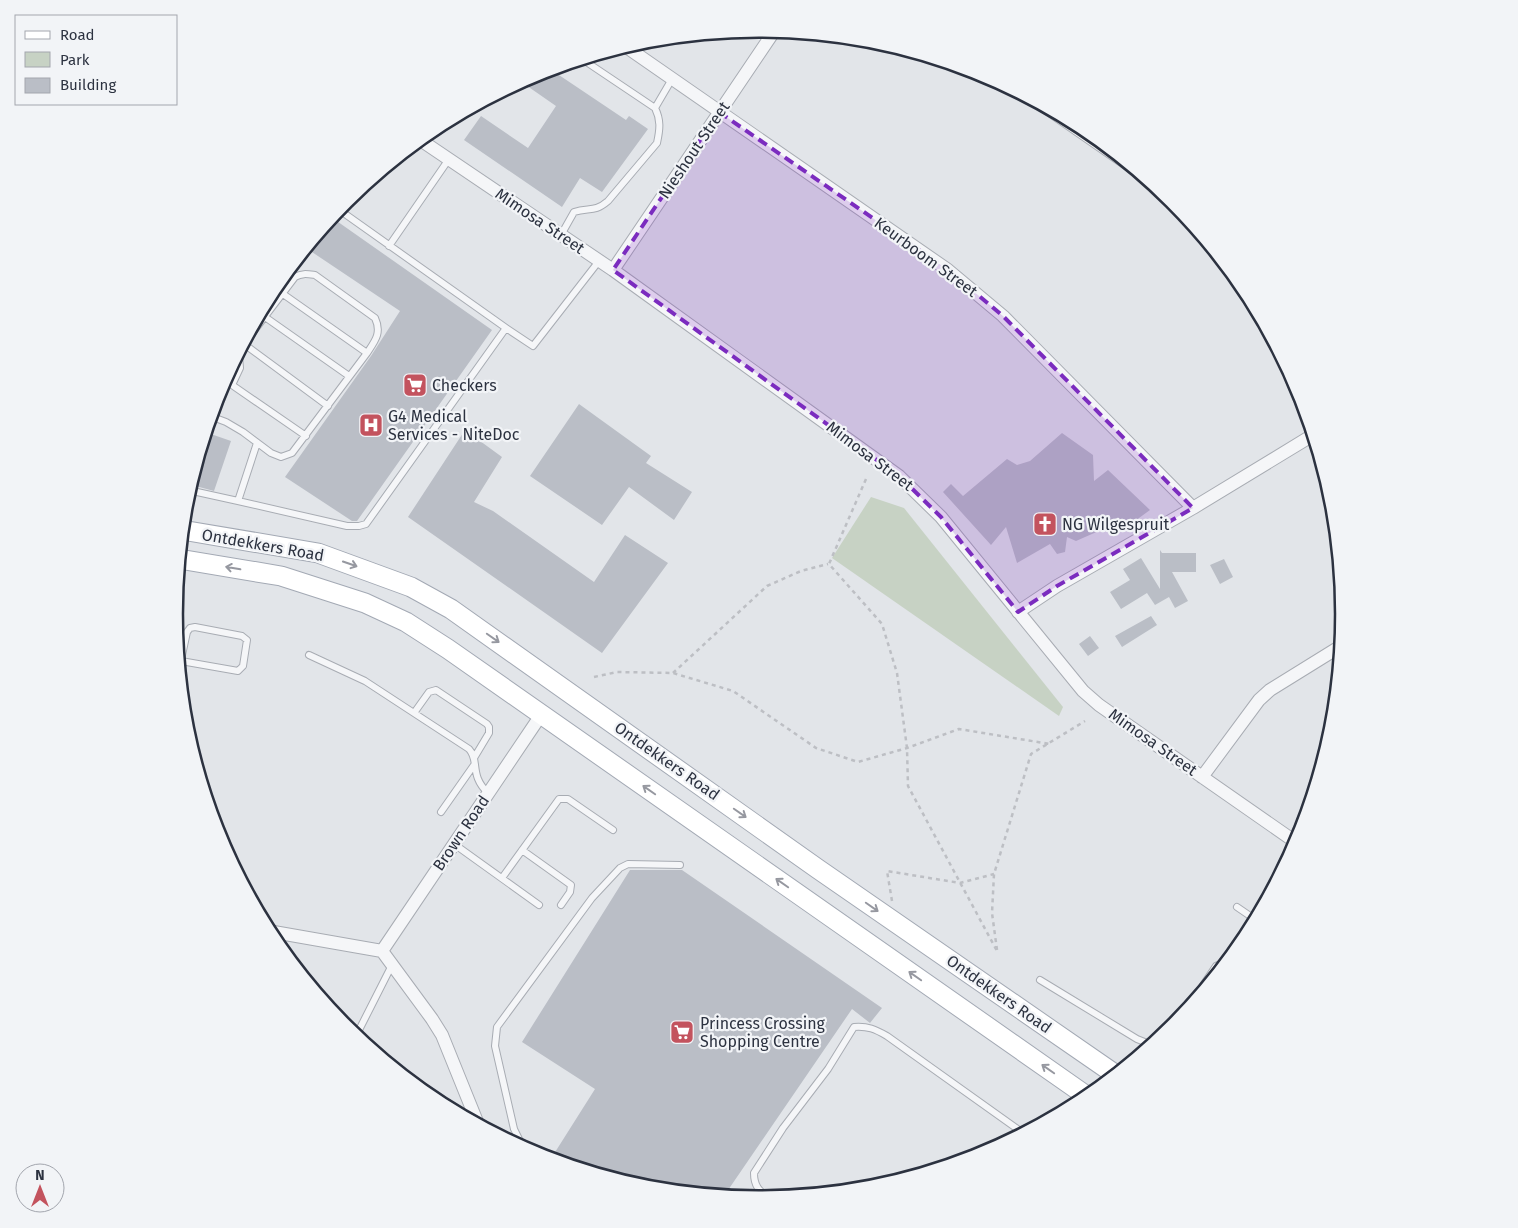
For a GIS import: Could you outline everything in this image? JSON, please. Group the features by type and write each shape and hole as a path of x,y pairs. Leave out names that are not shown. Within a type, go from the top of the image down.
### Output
{"main road":[{"name":"Ontdekkers Road","path":"188,531 318,553 412,586 451,609 489,635 896,923 1110,1071"},
{"name":"Ontdekkers Road","path":"185,560 281,576 364,602 406,622 1081,1092"}],"street":[{"name":"Nieshout Street","path":"613,270 769,38"},
{"name":"Keurboom Street","path":"634,52 948,270 1003,316 1193,508"},
{"name":"Mimosa Street","path":"427,144 613,270 899,476 941,517 1068,675 1099,705 1290,838"},
{"path":"1018,612 1057,586 1193,508 1308,439"},
{"path":"1202,777 1259,700 1270,690 1334,650"},
{"name":"Brown Road","path":"382,951 541,715"},
{"path":"279,933 382,951 442,1035 474,1115"}],"lane":[{"path":"562,235 574,212 593,210 608,201 657,142 660,123 655,108 589,64"},
{"path":"655,108 673,78"},
{"path":"389,246 449,159"},
{"path":"344,214 533,346 599,261"},
{"path":"217,419 226,422 271,453 286,457 296,450 378,336 378,329 374,318 314,275 305,273 295,277 268,313"},
{"path":"283,294 367,353"},
{"path":"265,317 350,376"},
{"path":"196,492 347,526 366,524 506,328"},
{"path":"248,347 328,406"},
{"path":"240,364 240,368 232,384 306,436"},
{"path":"238,501 257,443"},
{"path":"184,647 187,632 190,628 195,627 242,636 247,640 243,666 238,671 185,662"},
{"path":"309,655 365,681 469,749 478,782 488,793"},
{"path":"414,713 429,692 436,690 489,727 489,733 474,762 441,812"},
{"path":"502,878 559,799 568,799 613,830"},
{"path":"454,844 539,905"},
{"path":"522,850 571,885 570,892 561,905"},
{"path":"518,1138 514,1129 495,1046 497,1027 592,898 620,868 628,864 680,866"},
{"path":"1236,908 1249,916"},
{"path":"359,1029 392,965"},
{"path":"1040,980 1145,1042"},
{"path":"758,1190 754,1181 754,1173 783,1128 828,1069 854,1027 865,1026 873,1028 887,1036 1018,1129"}],"path":[{"path":"829,564 866,479"},
{"path":"672,673 767,586 801,571 829,564"},
{"path":"829,564 882,624 897,673 907,748 908,786 997,951 992,913 994,874 1031,754 1085,721"},
{"path":"594,678 617,672 672,673 733,691 816,748 858,762 907,748 959,729 1050,744"},
{"path":"896,923 887,871 960,883 994,874"}],"highlighted area":[{"path":"719,112 948,270 1003,316 1193,508 1057,586 1018,612 941,517 899,476 613,270"}],"green space":[{"path":"871,497 904,508 1063,707 1059,716 832,558"}],"building":[{"path":"557,74 626,120 629,116 648,129 602,192 580,178 562,207 464,140 481,116 528,148 556,106 527,86"},
{"path":"337,221 492,330 357,521 352,521 285,477 371,356 400,311 311,252"},
{"path":"579,404 651,456 646,463 692,492 674,520 629,487 602,525 530,476"},
{"path":"465,430 502,457 474,502 493,511 594,582 625,535 668,563 602,653 408,517"},
{"path":"1062,433 1093,455 1094,481 1108,470 1150,510 1128,526 1117,523 1076,541 1067,537 1065,552 1057,554 1050,544 1017,563 1006,527 991,545 943,492 951,484 963,496 1007,459 1017,465 1030,461"},
{"path":"211,434 231,441 214,491 197,486"},
{"path":"1160,550 1162,553 1196,553 1196,572 1172,572 1188,601 1175,608 1169,597 1155,605 1147,593 1121,609 1110,592 1130,580 1123,569 1141,558 1160,589"},
{"path":"1224,559 1233,577 1220,584 1210,565"},
{"path":"1151,616 1157,625 1122,647 1115,636"},
{"path":"1090,636 1099,648 1088,656 1079,644"},
{"name":"Princess Crossing Shopping Centre","path":"630,870 682,870 882,1008 870,1023 852,1009 729,1189 684,1186 647,1179 610,1171 555,1153 595,1089 522,1042"}],"place":[{"name":"Checkers","path":"415,385"},
{"name":"G4 Medical Services - NiteDoc","path":"371,425"},
{"name":"NG Wilgespruit","path":"1045,524"},
{"name":"Princess Crossing Shopping Centre","path":"682,1032"}]}
